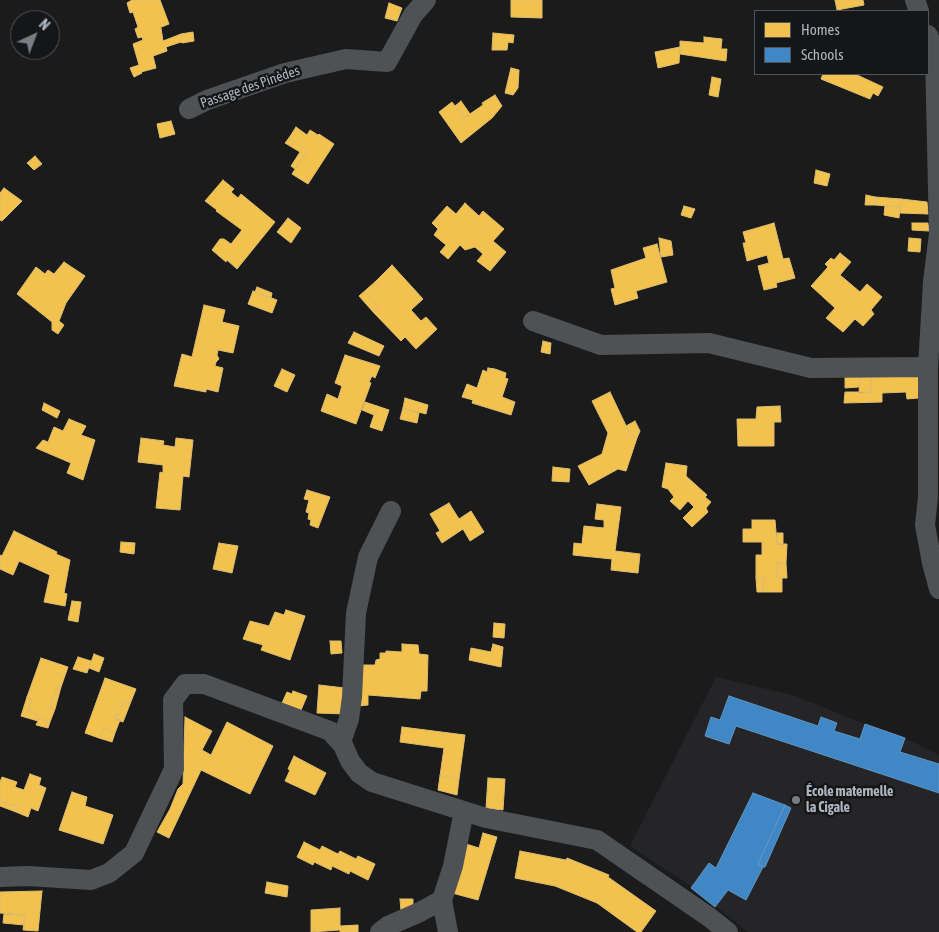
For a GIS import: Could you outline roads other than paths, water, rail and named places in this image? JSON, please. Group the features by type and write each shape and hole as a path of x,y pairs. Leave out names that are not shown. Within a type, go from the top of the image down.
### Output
{"street":[{"name":"Passage des Pinèdes","path":"189,109 207,100 285,73 346,60 387,62 412,14 426,0"},
{"path":"929,38 935,54 939,234 933,282 928,367 928,497 925,525 935,563 939,589"},
{"path":"533,321 601,345 709,343 811,368 928,367"},
{"path":"341,742 349,720 356,613 368,557 391,511"},
{"path":"0,877 28,876 90,880 109,873 134,853 174,770 173,700 186,684 204,684 330,731 341,742 350,761 359,773 372,782 486,818 597,840 728,932"},
{"path":"448,932 442,900 453,866 464,811"},
{"path":"380,932 388,926 442,900"}],"place":[{"name":"École maternelle la Cigale","path":"796,800"}]}
